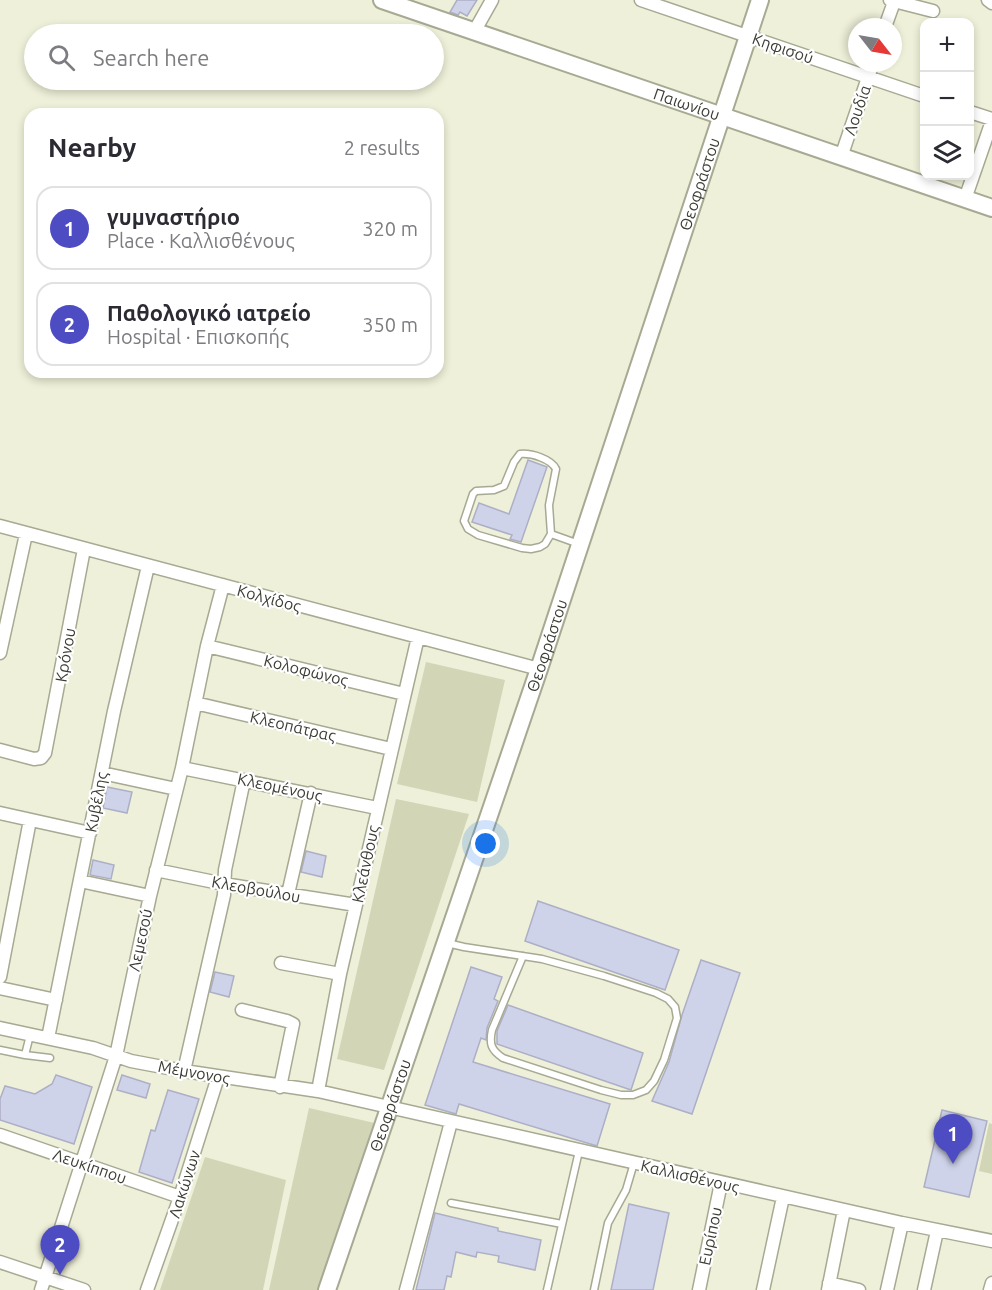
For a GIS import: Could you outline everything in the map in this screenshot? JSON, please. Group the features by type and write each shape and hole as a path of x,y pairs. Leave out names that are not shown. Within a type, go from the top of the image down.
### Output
{"street":[{"name":"Παιωνίου","path":"382,0 420,6 474,32 992,208"},
{"path":"474,32 492,0"},
{"name":"Κηφισού","path":"641,0 920,95"},
{"name":"Θεοφράστου","path":"327,1290 539,669 760,0"},
{"path":"988,0 992,3"},
{"path":"887,18 892,1 933,11"},
{"name":"Λουδία","path":"841,157 870,72"},
{"path":"965,199 992,120 974,114"},
{"name":"Κολχίδος","path":"0,526 539,669"},
{"path":"0,653 26,534"},
{"name":"Κρόνου","path":"0,750 33,759 41,758 47,748 84,549"},
{"name":"Κυβέλης","path":"48,1038 102,773 148,566"},
{"name":"Λεμεσού","path":"41,1290 116,1056 150,896 182,768 207,646 223,585"},
{"name":"Κλεάνθους","path":"318,1091 340,975 418,637"},
{"name":"Κολοφώνος","path":"207,646 404,694"},
{"name":"Κλεοπάτρας","path":"195,703 391,749"},
{"name":"Κλεομένους","path":"182,768 378,808"},
{"path":"102,773 176,789"},
{"path":"184,1071 224,895 224,884 244,780"},
{"path":"288,894 311,793"},
{"path":"0,813 90,833"},
{"path":"0,977 30,820"},
{"name":"Κλεοβούλου","path":"156,870 224,884 356,905"},
{"path":"80,881 150,896"},
{"path":"281,963 340,975"},
{"path":"0,988 56,1000"},
{"path":"242,1010 293,1024 280,1087"},
{"name":"Μέμνονος","path":"0,1028 184,1071 318,1091 389,1107"},
{"name":"Λακώνων","path":"147,1290 180,1197 218,1077"},
{"name":"Καλλισθένους","path":"389,1107 992,1242"},
{"path":"406,1290 451,1122"},
{"name":"Λευκίππου","path":"0,1135 180,1197"},
{"name":"Ευρίπου","path":"699,1290 721,1183"},
{"path":"763,1290 783,1197"},
{"path":"844,1210 829,1287 859,1290"},
{"path":"887,1290 902,1223"},
{"path":"924,1290 937,1231"},
{"path":"0,1262 84,1290"},
{"path":"990,1290 992,1283"}],"lane":[{"path":"520,454 550,462 556,470 549,505 551,534 545,544 531,549 478,535 468,529 464,521 470,499 476,491 494,490 504,486 520,454"},
{"path":"551,534 580,545"},
{"path":"446,942 464,947 543,959 604,976 668,999 675,1007 677,1018 664,1060 654,1081 646,1090 633,1095 621,1095 503,1058 495,1053 491,1047 492,1030 522,956"},
{"path":"26,1055 30,1035"},
{"path":"0,1050 50,1058"},
{"path":"547,1290 580,1150"},
{"path":"594,1290 608,1223 626,1190 634,1163"},
{"path":"451,1203 562,1224"}],"green space":[{"path":"426,662 505,680 477,802 397,784"},
{"path":"396,799 469,814 384,1070 337,1059"},
{"path":"309,1108 379,1124 323,1290 269,1290"},
{"path":"989,1123 992,1124 992,1174 979,1171"},
{"path":"205,1157 286,1180 263,1290 160,1290"}],"building":[{"path":"457,0 477,0 467,16 460,12 458,15 450,12"},
{"path":"528,460 547,467 521,542 510,539 512,535 472,522 479,503 509,514"},
{"path":"107,787 132,792 127,813 103,808"},
{"path":"306,851 326,856 322,877 301,872"},
{"path":"93,860 114,865 111,879 90,875"},
{"path":"538,901 679,950 665,990 525,941"},
{"path":"701,960 740,973 692,1114 652,1101 669,1062"},
{"path":"471,967 502,977 494,999 498,1001 487,1028 486,1040 481,1038 473,1062 610,1104 597,1146 459,1104 456,1114 425,1105"},
{"path":"215,972 234,976 229,997 210,992"},
{"path":"508,1005 643,1053 631,1090 497,1044 497,1031"},
{"path":"56,1075 92,1087 74,1144 0,1120 0,1099 5,1086 35,1094 52,1084"},
{"path":"122,1075 150,1084 146,1098 117,1090"},
{"path":"168,1090 199,1099 172,1183 139,1172 151,1130 155,1131"},
{"path":"942,1110 987,1121 969,1197 924,1187"},
{"path":"629,1204 669,1213 653,1290 611,1290"},
{"path":"435,1213 498,1228 498,1231 541,1240 535,1270 498,1262 499,1256 477,1252 476,1257 456,1252 451,1277 447,1276 444,1290 416,1290"}],"place":[{"name":"γυμναστήριο","path":"953,1164"},
{"name":"Παθολογικό ιατρείο","path":"60,1275"}]}
